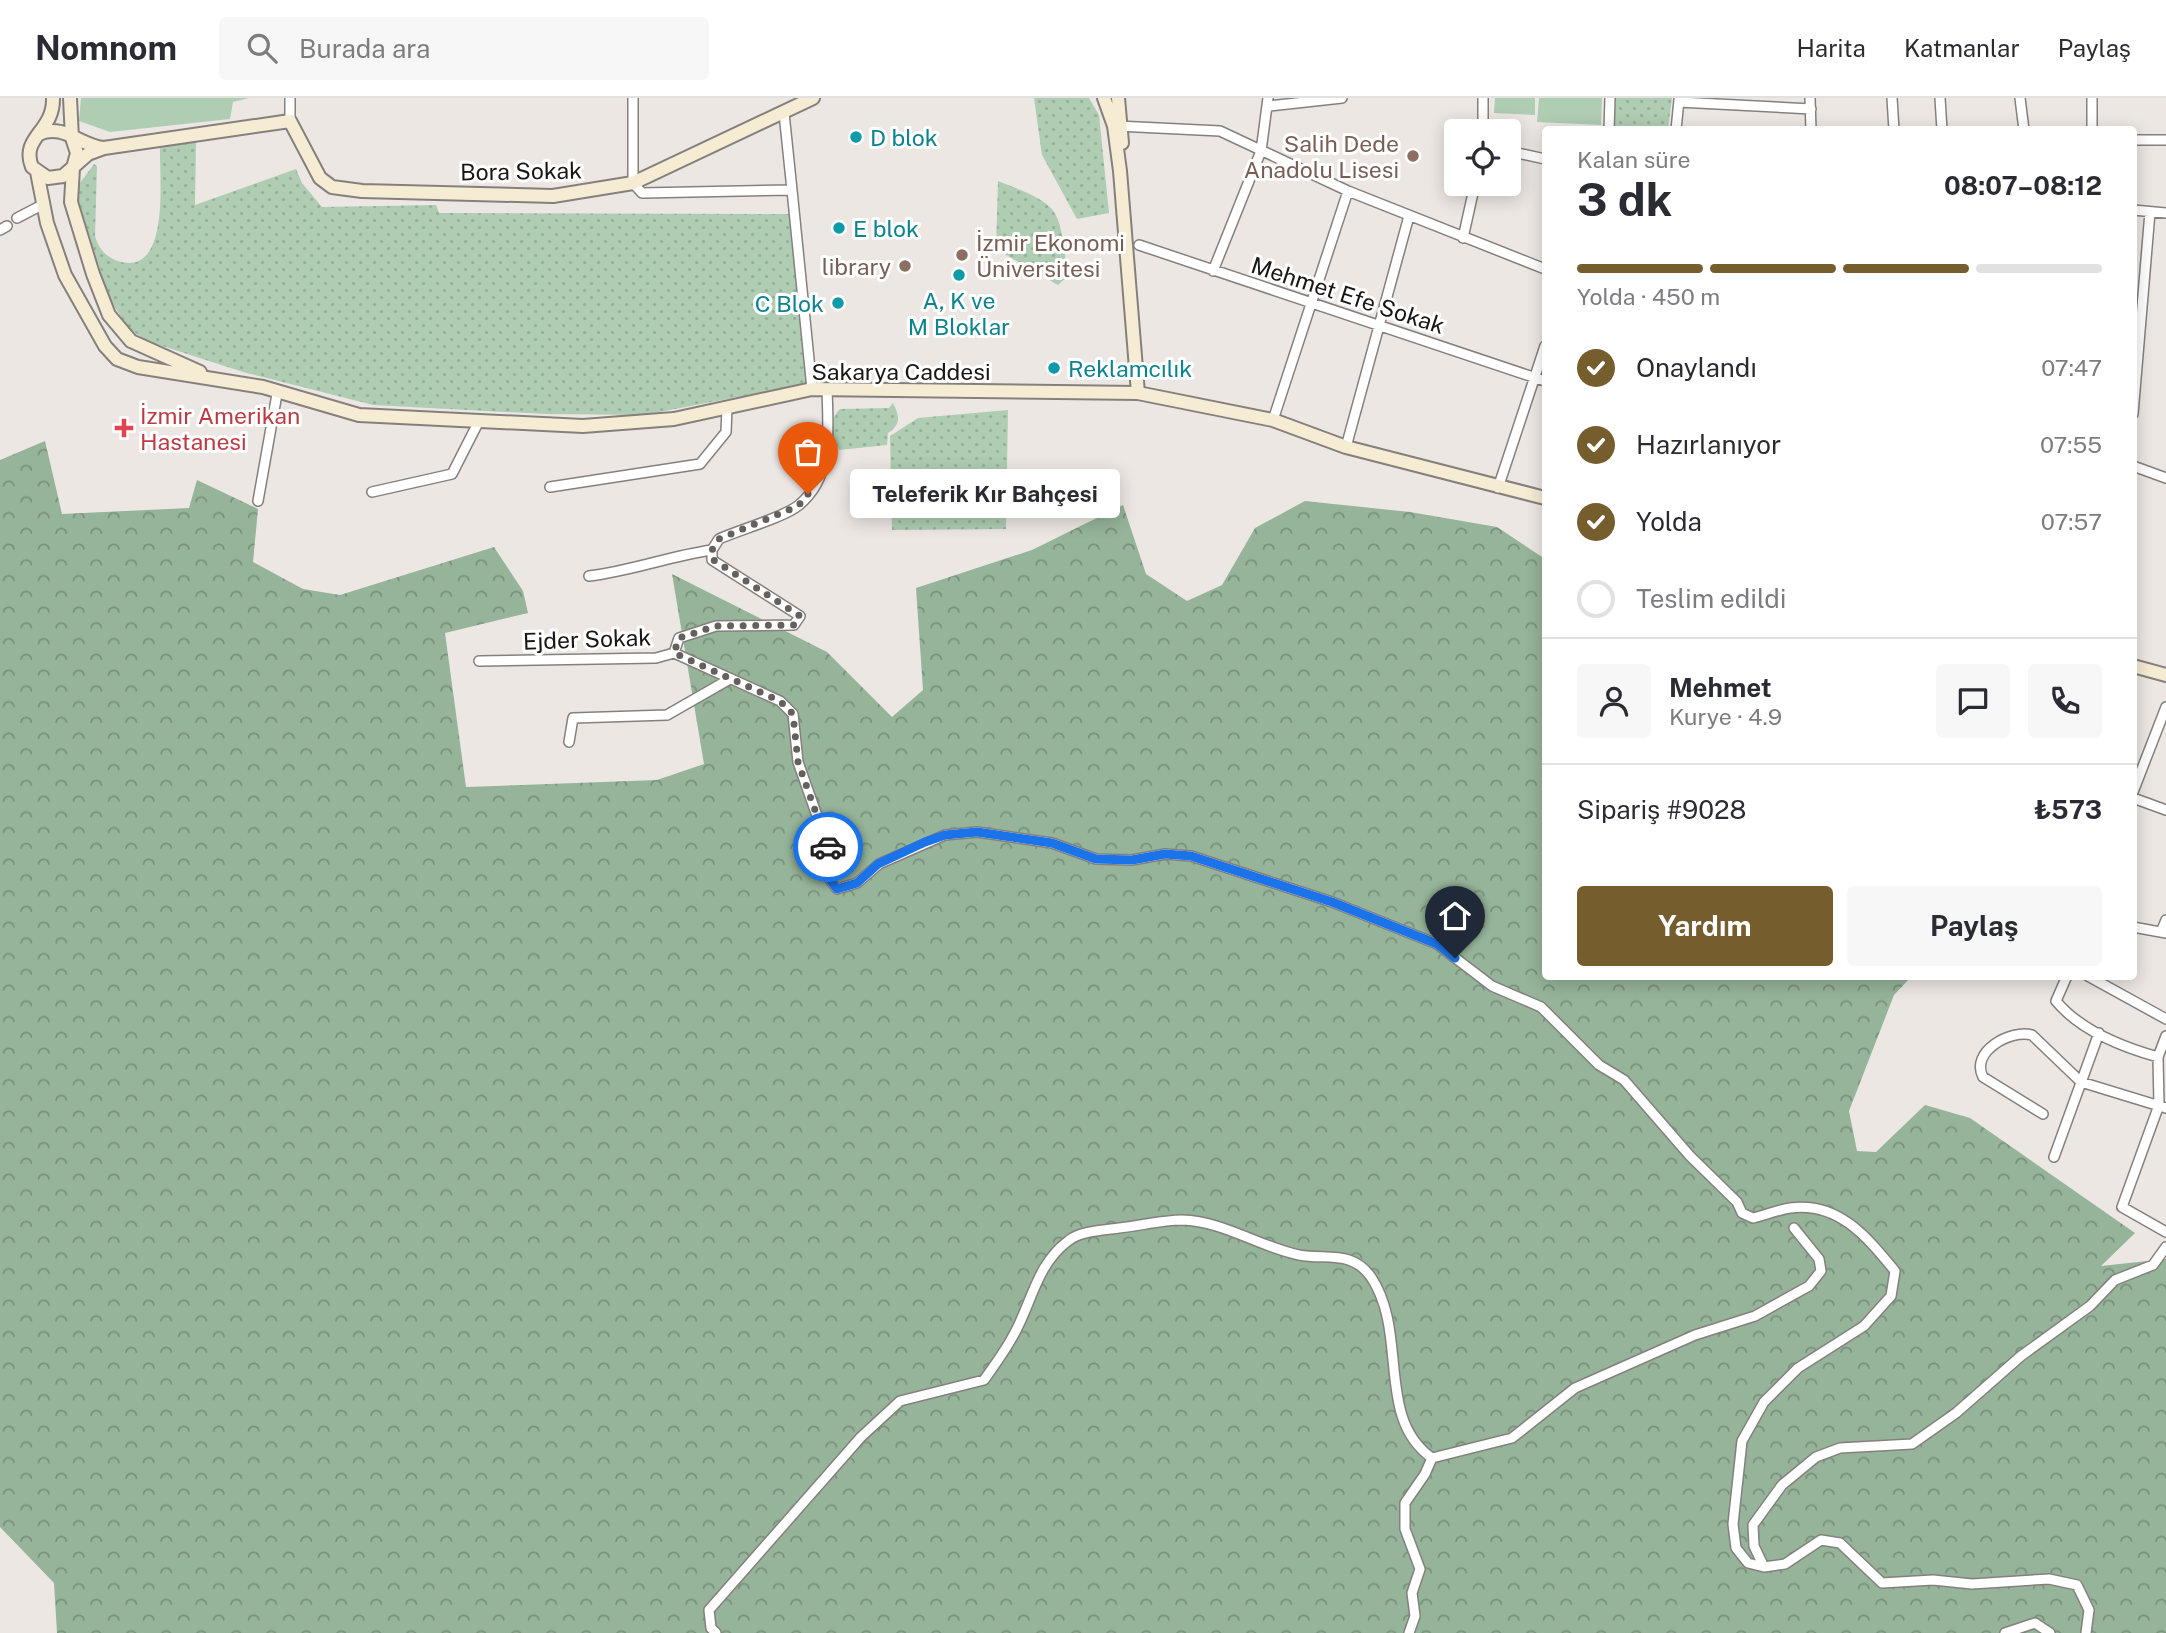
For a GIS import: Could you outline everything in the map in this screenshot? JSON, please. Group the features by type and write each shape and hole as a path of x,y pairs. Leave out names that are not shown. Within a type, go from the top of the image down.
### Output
{"main road":[{"path":"53,98 50,123 29,150 30,160 37,172 56,178 73,168 88,154 104,148 290,121"},
{"path":"70,98 72,138 77,153 73,168"},
{"name":"Bora Sokak","path":"290,121 320,178 332,187 553,196 633,183 813,98"},
{"path":"1104,98 1119,126"},
{"path":"1118,98 1120,171 1138,393"},
{"path":"39,134 60,130 91,147 104,148"},
{"name":"Sakarya Caddesi","path":"73,168 71,202 109,315 131,341 209,377"},
{"name":"Sakarya Caddesi","path":"37,172 42,205 65,275 110,353 117,359 138,367 263,387 277,394 359,415 583,426 674,419 812,389 1138,393 1273,420 1346,447 1542,497"},
{"path":"2137,669 2166,675"}],"street":[{"path":"290,98 290,121"},
{"path":"633,98 633,183 642,193 792,190"},
{"path":"1213,271 1261,151 1269,102 1342,98"},
{"path":"1483,98 1483,119"},
{"path":"1609,126 1610,98"},
{"path":"1810,98 1811,126"},
{"path":"1892,98 1894,126"},
{"path":"1940,98 1942,126"},
{"path":"2020,98 2024,126"},
{"path":"2092,98 2092,126"},
{"path":"1676,126 1679,100 1811,109"},
{"path":"784,113 812,389"},
{"path":"1119,126 1220,131 1348,191 1542,268"},
{"path":"2137,140 2166,140"},
{"path":"1521,154 1542,158"},
{"path":"1273,420 1348,191"},
{"path":"1463,237 1472,196"},
{"path":"17,218 42,205"},
{"path":"2137,210 2166,213"},
{"path":"2137,366 2150,212"},
{"path":"1346,447 1409,216"},
{"name":"Mehmet Efe Sokak","path":"1139,245 1542,381"},
{"path":"1498,488 1542,354"},
{"path":"589,576 624,572 673,556 712,550 719,539 798,506 821,478 829,443 827,389"},
{"path":"258,501 277,394"},
{"path":"550,486 700,464 726,432 727,408"},
{"path":"372,492 452,474 480,421"},
{"path":"2137,467 2166,478"},
{"name":"Ejder Sokak","path":"479,660 592,661 656,658 674,653 679,638 716,626 794,625 800,616 712,559 712,550"},
{"path":"674,653 728,680 780,701 793,714 798,762 828,847 825,873 837,889 857,883 878,864 906,850 945,835 955,834 977,832 1042,841 1096,859 1132,860 1165,854 1191,856 1332,902 1437,944 1492,986 1541,1007 1599,1065 1624,1080 1690,1156 1737,1202 1742,1213 1753,1218 1790,1208 1812,1207 1841,1216 1874,1245 1895,1271 1891,1296 1864,1326 1798,1368 1764,1402 1742,1441 1733,1524 1736,1548 1748,1563 1764,1567 1785,1564 1821,1540 1840,1543 1882,1583 1933,1580 1972,1584 2049,1579 2077,1585 2089,1611 2086,1633"},
{"path":"569,742 573,718 667,715 728,680"},
{"path":"2137,784 2166,707"},
{"path":"2137,797 2166,810"},
{"path":"2137,929 2164,932 2166,920"},
{"path":"2065,980 2056,1001 2070,1017 2099,1033 2158,1057"},
{"path":"2095,980 2166,1019"},
{"path":"2054,1157 2099,1033"},
{"path":"2043,1114 1983,1077 1980,1064 1990,1048 2021,1034 2032,1035 2081,1082 2163,1106"},
{"path":"2166,1036 2158,1057 2163,1106 2122,1207 2166,1232"},
{"path":"716,1633 711,1628 709,1610 861,1437 900,1401 984,1380 1014,1335 1044,1264 1070,1239 1098,1231 1183,1220 1225,1230 1301,1255 1336,1255 1358,1262 1372,1278 1385,1308 1395,1348 1397,1405 1405,1427 1422,1451 1432,1458 1512,1438 1574,1388 1695,1335 1755,1316 1809,1286 1821,1271 1819,1259 1794,1227"},
{"path":"1764,1567 1754,1546 1753,1525 1782,1485 1816,1457 1840,1448 1912,1444 1956,1413 2021,1356 2090,1306 2115,1280 2153,1265 2166,1247"},
{"path":"1409,1633 1415,1616 1412,1593 1420,1569 1405,1528 1405,1503 1425,1474 1432,1458"},
{"path":"2005,1633 2035,1623 2050,1633"}],"green space":[{"path":"81,98 249,98 233,102 230,119 110,132 79,121"},
{"path":"1034,98 1089,98 1099,115 1109,213 1077,219 1042,155"},
{"path":"1495,98 1535,98 1535,115 1494,113"},
{"path":"1539,98 1602,98 1601,125 1537,122"},
{"path":"1616,98 1672,98 1668,126 1613,126"},
{"path":"196,142 195,205 296,169 302,183 322,207 436,205 439,213 789,214 806,384 644,415 546,414 373,405 243,372 147,341 128,328 109,298 78,199 80,183 94,164 97,166 97,241 104,253 112,258 121,262 137,262 148,253 159,220 160,147"},
{"path":"998,181 1036,197 1054,212 1059,222 1068,276 1058,285 996,249"},
{"path":"893,403 898,420 888,433 887,445 839,450 834,440 832,424 840,409 889,408"},
{"path":"1008,410 1006,529 892,530 890,436 918,418"},
{"path":"45,441 62,514 189,508 197,480 258,509 253,562 303,589 340,595 494,547 523,591 528,613 445,633 466,787 657,780 704,764 672,574 827,652 892,717 923,690 916,588 1032,550 1123,505 1146,574 1187,601 1222,585 1255,528 1305,501 1410,512 1497,527 1542,557 1542,980 1908,980 1894,995 1849,1111 1857,1151 1876,1152 1925,1105 1970,1118 2135,1233 2101,1266 2166,1259 2166,1633 57,1633 54,1583 0,1527 0,460"}],"way so far":[{"path":"808,494 798,506 719,539 712,550 712,559 784,603 800,616 794,625 716,626 679,638 674,653 728,680 780,701 793,714 798,762 805,789 817,813 828,847"}],"place":[{"name":"D blok","path":"856,137"},
{"name":"Salih Dede Anadolu Lisesi","path":"1413,156"},
{"name":"E blok","path":"839,228"},
{"name":"İzmir Ekonomi Üniversitesi","path":"962,255"},
{"name":"library","path":"905,266"},
{"name":"A, K ve M Bloklar","path":"959,275"},
{"name":"C Blok","path":"838,303"},
{"name":"Reklamcılık","path":"1054,368"},
{"name":"İzmir Amerikan Hastanesi","path":"124,428"},
{"name":"Teleferik Kır Bahçesi","path":"808,494"}],"route":[{"path":"828,847 825,873 837,889 857,883 878,864 906,850 945,835 977,832 1052,843 1096,859 1132,860 1165,854 1191,856 1332,902 1437,944 1455,958"}]}
